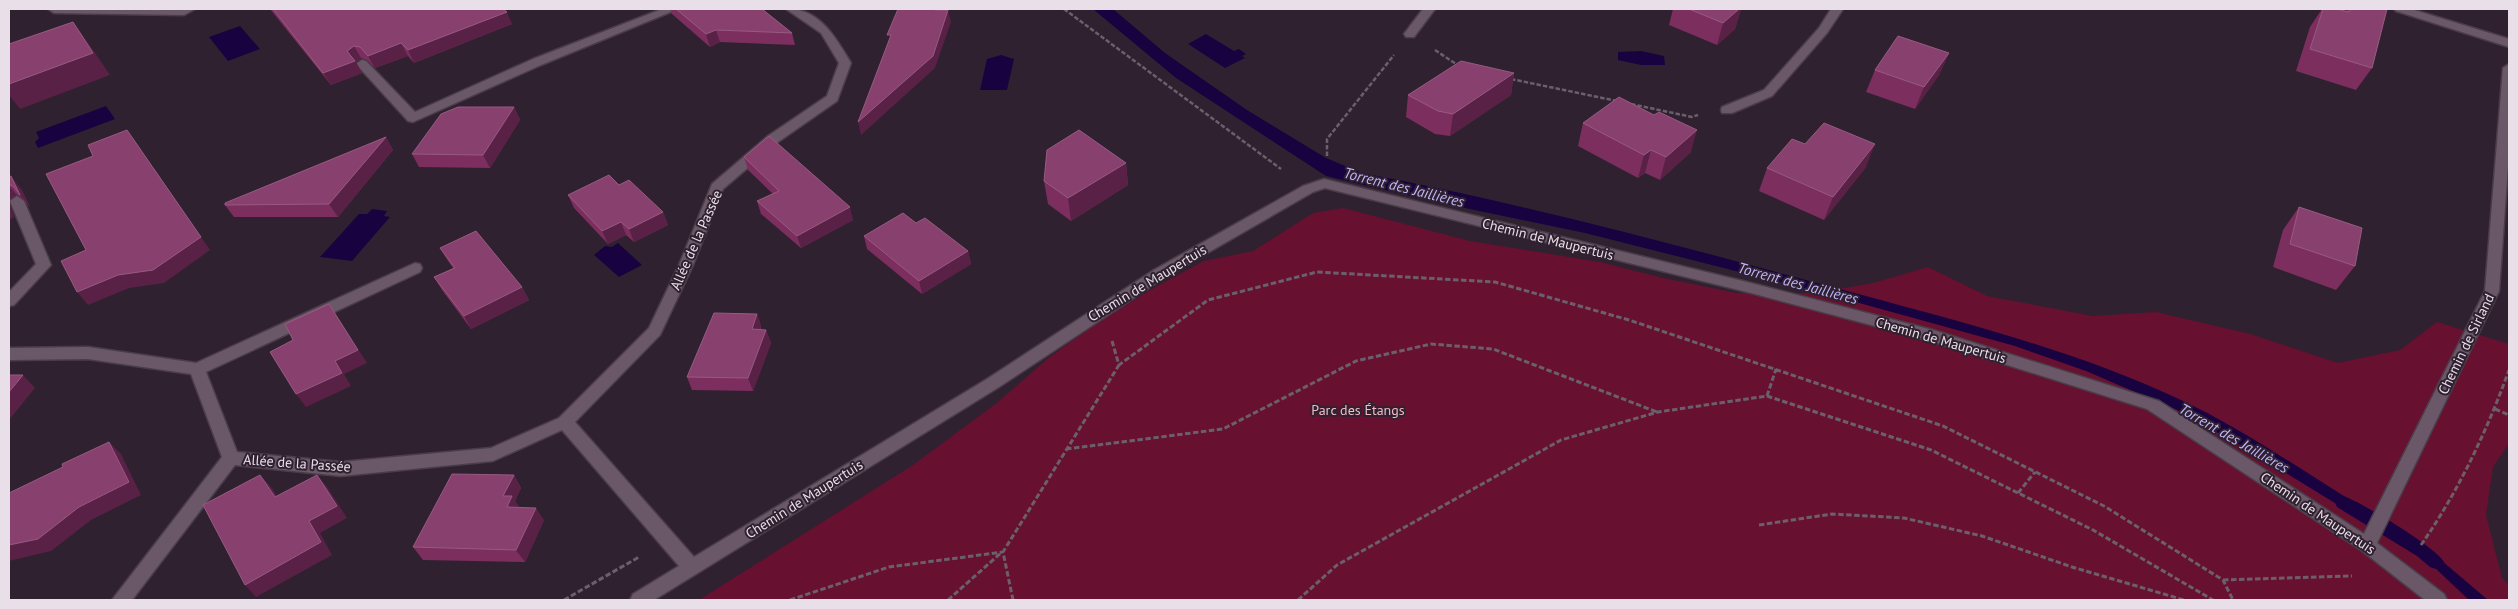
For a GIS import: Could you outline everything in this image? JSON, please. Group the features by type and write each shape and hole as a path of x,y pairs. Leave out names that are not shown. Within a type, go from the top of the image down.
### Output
{"street":[{"path":"54,9 189,9"},
{"path":"362,64 413,118 537,62 672,9"},
{"name":"Allée de la Passée","path":"231,458 341,469 493,454 565,422 655,331 686,265 718,187 773,139 833,98 846,63 826,31 792,9"},
{"path":"1410,34 1429,9"},
{"path":"1727,110 1768,93 1823,30 1837,9"},
{"path":"2400,9 2509,43"},
{"name":"Chemin de Sirland","path":"2369,542 2492,291 2509,68"},
{"name":"Chemin de Maupertuis","path":"639,600 994,383 1103,309 1159,274 1308,189 1324,183 1751,288 1933,336 2153,405 2369,542 2438,600"},
{"path":"9,301 44,265 17,201"},
{"path":"9,354 88,353 197,369 415,268"},
{"name":"Allée de la Passée","path":"197,369 231,458"},
{"path":"565,422 692,568"},
{"name":"Allée de la Passée","path":"121,600 231,458"}],"path":[{"path":"1064,9 1308,189"},
{"path":"1327,139 1410,34 1465,70"},
{"path":"1503,77 1692,117 1727,110"},
{"path":"948,600 1002,552 1119,365 1208,300 1317,272 1495,282 1629,320 1942,426 2104,506 2223,580 2234,600"},
{"path":"1103,309 1119,365"},
{"path":"1066,449 1223,429 1307,388 1356,361 1431,344 1493,349 1658,412"},
{"path":"1767,396 1776,369"},
{"path":"2425,537 2444,512 2495,409 2509,370"},
{"path":"1298,600 1337,565 1561,440 1658,412 1767,396 1931,450 2093,530 2213,600"},
{"path":"2495,409 2509,415"},
{"path":"2018,494 2035,472"},
{"path":"1759,525 1832,514 1904,518 1982,536 2072,567 2184,600"},
{"path":"790,600 889,567 1002,552"},
{"path":"1002,552 1013,600"},
{"path":"2223,580 2405,574"}],"green space":[{"name":"Parc des Étangs","path":"1343,208 1470,241 1600,262 1663,278 1737,293 1816,293 1873,283 1928,267 1987,296 2093,316 2156,312 2250,334 2338,363 2400,350 2437,322 2509,344 2509,443 2493,467 2486,515 2502,578 2509,585 2509,600 699,600 913,465 998,402 1047,359 1097,323 1157,286 1204,261 1253,251 1313,213"}],"water":[{"path":"1093,9 1113,9 1165,53 1247,110 1326,158 1362,173 1540,211 1657,240 1921,311 2053,350 2139,382 2204,411 2360,506 2356,516 2245,448 2177,410 2086,371 2015,346 1823,293 1585,233 1436,202 1326,176 1176,78"},
{"path":"240,26 260,49 228,61 209,37"},
{"path":"1206,34 1234,51 1239,49 1246,54 1242,56 1245,58 1225,68 1188,44"},
{"path":"1641,51 1664,56 1665,65 1641,65 1618,60 1618,52"},
{"path":"1001,55 1014,59 1007,90 980,90 987,59"},
{"path":"106,106 115,119 38,148 35,142 39,138 36,132"},
{"path":"372,209 387,211 384,216 390,217 352,261 320,257 359,214 367,214"},
{"path":"618,243 642,265 619,277 594,255 605,246 612,247"},
{"path":"2415,538 2488,600 2469,600 2433,566"}],"building":[{"path":"273,9 503,9 507,12 408,50 401,43 368,56 360,47 354,46 347,51 355,61 323,73"},
{"path":"676,9 762,9 792,33 716,30 706,34"},
{"path":"898,9 948,10 933,56 858,122 891,35 887,35"},
{"path":"1689,9 1739,9 1723,23"},
{"path":"2323,9 2337,9 2349,12 2351,9 2387,9 2372,68 2310,49"},
{"path":"73,22 93,53 9,84 9,44"},
{"path":"1898,36 1949,53 1924,87 1875,70"},
{"path":"1461,61 1514,73 1453,114 1438,111 1408,95"},
{"path":"1619,97 1654,115 1659,112 1697,130 1666,157 1651,150 1644,155 1583,123"},
{"path":"458,107 514,107 483,155 412,154 441,114"},
{"path":"1824,123 1875,144 1833,197 1767,168 1792,139 1805,144"},
{"path":"127,130 201,237 153,270 118,275 77,292 61,261 86,250 46,174 93,156 88,145"},
{"path":"1079,130 1126,163 1068,198 1044,181 1047,150"},
{"path":"769,136 850,207 797,236 757,201 779,191 744,157"},
{"path":"386,137 329,204 225,205 225,203"},
{"path":"609,175 619,185 629,180 663,212 629,229 621,222 602,231 568,195"},
{"path":"11,176 20,195 9,184 9,177"},
{"path":"2299,207 2362,228 2355,266 2290,244"},
{"path":"903,213 916,223 925,218 968,251 919,281 864,236"},
{"path":"476,231 522,287 464,316 434,277 455,268 440,248"},
{"path":"329,304 358,350 335,361 342,373 296,394 270,352 293,340 285,324"},
{"path":"714,313 757,314 752,329 766,330 748,378 687,377"},
{"path":"9,375 23,375 9,392"},
{"path":"109,442 129,482 79,507 38,539 9,545 9,493 63,467 62,464"},
{"path":"452,474 514,475 503,496 512,496 507,507 536,508 516,550 413,547"},
{"path":"260,475 275,497 317,475 337,506 309,521 321,542 245,585 203,505"}],"waterway":[{"name":"Torrent des Jaillières","path":"2343,502 2423,551 2436,562"}]}
